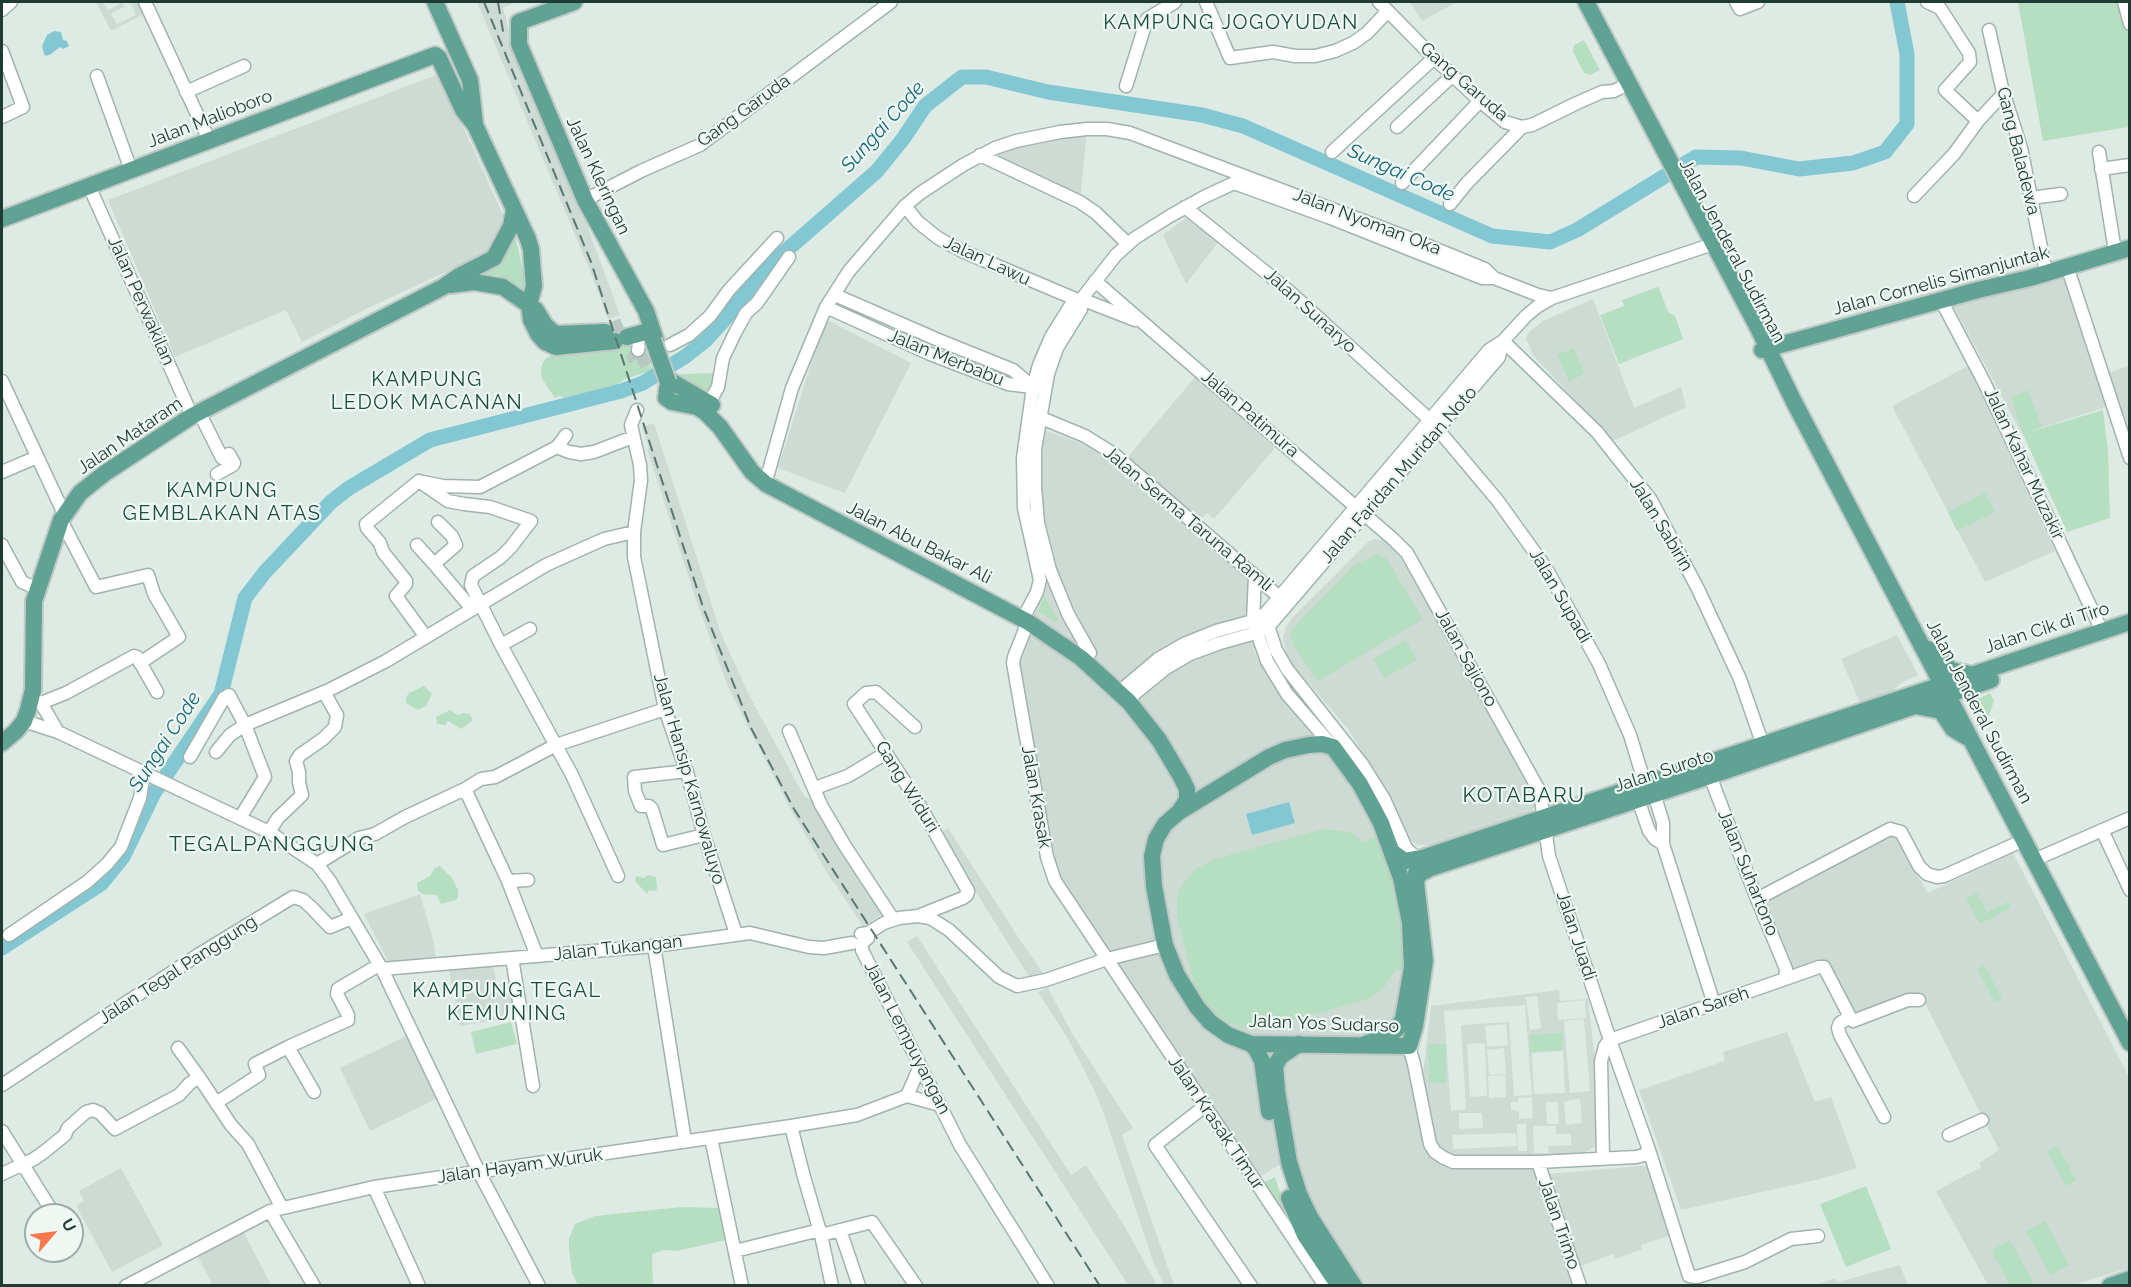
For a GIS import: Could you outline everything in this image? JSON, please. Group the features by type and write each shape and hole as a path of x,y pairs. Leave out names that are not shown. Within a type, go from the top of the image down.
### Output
{"main road":[{"path":"435,2 470,80 475,125 531,249 534,286 529,304 555,334 625,336 649,331 658,338"},
{"path":"521,22 545,2"},
{"path":"521,22 575,2"},
{"name":"Jalan Jenderal Sudirman","path":"1586,2 1699,223 1761,333 1765,349"},
{"name":"Jalan Kleringan","path":"521,22 520,49 585,200 646,311 658,338 668,381"},
{"name":"Jalan Malioboro","path":"2,219 432,55 438,58 463,110 475,125"},
{"name":"Jalan Mataram","path":"2,744 24,721 36,701 34,601 63,518 80,493 105,473 196,414 443,287 497,255 511,226 514,210"},
{"name":"Jalan Jenderal Sudirman","path":"1699,223 1707,246 1790,395 2130,1043"},
{"name":"Jalan Cornelis Simanjuntak","path":"1765,349 2122,250"},
{"name":"Jalan Mataram","path":"443,287 469,282 492,284 507,289 529,304"},
{"path":"1744,316 1761,333 1776,341 1788,343"},
{"path":"1790,395 1785,368 1787,361 1794,349 1810,337"},
{"name":"Jalan Abu Bakar Ali","path":"1179,812 1187,800 1185,783 1159,740 1120,692 1081,658 1027,616 768,474 754,460 717,410 709,403 668,381 666,398 672,402 697,407 705,412 724,433 746,465 766,484 1027,616 1067,636 1090,653 1130,690 1166,736 1195,783 1206,787 1225,782"},
{"name":"Jalan Cik di Tiro","path":"1945,689 1991,680 2105,636 2130,621"},
{"name":"Jalan Cik di Tiro","path":"1945,689 1970,674 2105,636 2130,633"},
{"path":"1891,700 1923,677 1922,647 1938,652 1950,670 1970,674"},
{"path":"1965,708 1968,697 1985,690 1991,680"},
{"name":"Jalan Suroto","path":"1645,790 1710,776 1764,751 1891,700 1945,689"},
{"name":"Jalan Suroto","path":"1405,894 1410,877 1424,864 1764,751 1916,706 1945,689"},
{"path":"1916,706 1941,711 1953,729 1971,740"},
{"name":"Jalan Yos Sudarso","path":"1364,1045 1389,1035 1397,1029 1405,1013 1412,952 1405,894 1378,802 1333,747 1315,744 1285,750 1225,782 1179,812 1160,832 1152,855 1154,886 1165,945 1183,987 1203,1015 1228,1035 1251,1044 1409,1046 1415,1026 1425,961 1416,882 1424,864"},
{"name":"Jalan Suroto","path":"1392,852 1405,861 1424,864"},
{"path":"1251,1044 1262,1061 1289,1184 1306,1234 1339,1286"},
{"path":"1279,1142 1275,1066 1281,1056 1300,1044"},
{"path":"1306,1234 1354,1286"},
{"path":"2110,1286 2130,1279"}],"street":[{"path":"2,10 11,2"},
{"path":"145,2 209,140"},
{"name":"Gang Garuda","path":"585,200 641,171 700,145 891,2"},
{"path":"1126,86 1147,19 1175,2"},
{"path":"1206,2 1230,58 1273,52 1295,56 1315,56 1335,51 1353,43 1367,33 1388,11"},
{"name":"Gang Garuda","path":"1379,2 1434,58 1506,122 1522,127 1532,125 1577,102 1602,92 1614,91 1628,84"},
{"path":"1736,2 1740,9 1758,2"},
{"path":"1927,2 1940,8 1969,53 1970,62 1945,90 1978,121"},
{"path":"2124,2 2130,24"},
{"name":"Gang Baladewa","path":"1989,30 2004,93 2019,137 2046,272"},
{"path":"2,51 23,107 2,117"},
{"path":"1332,152 1434,58"},
{"path":"186,92 244,66"},
{"path":"1397,127 1453,75"},
{"path":"97,76 131,170"},
{"path":"1914,196 1954,154 1978,121 2004,93"},
{"path":"1402,183 1480,101"},
{"path":"1450,204 1467,183 1522,127"},
{"path":"768,474 792,388 826,308 849,271 905,206 942,178 980,155 1006,144 1069,131 1107,129 1151,140 1253,180"},
{"path":"2099,152 2122,250"},
{"path":"980,155 1080,202 1096,213 1128,244"},
{"path":"2102,169 2130,165"},
{"name":"Jalan Nyoman Oka","path":"1027,616 1040,582 1023,495 1023,458 1035,415 1039,388 1057,348 1081,309 1081,300 1128,244 1142,232 1185,207 1234,183 1253,180 1330,213 1485,269 1494,278 1538,296 1552,298"},
{"name":"Jalan Nyoman Oka","path":"1234,183 1297,200"},
{"name":"Jalan Perwakilan","path":"89,186 196,414 222,458 229,454 234,463 217,474"},
{"path":"2031,198 2061,194"},
{"name":"Jalan Lawu","path":"905,206 918,222 938,238 962,251 1081,300"},
{"name":"Jalan Sunaryo","path":"1185,207 1290,292 1430,420 1438,431"},
{"path":"658,338 688,335 710,316 729,290 777,238"},
{"name":"Jalan Faridan Muridan Noto","path":"1361,511 1430,420 1490,350 1503,341 1532,310 1552,298 1707,246"},
{"path":"709,403 718,387 723,358 735,333 746,313 758,303 789,257"},
{"path":"2067,266 2130,458"},
{"name":"Jalan Patimura","path":"1095,281 1361,511"},
{"name":"Jalan Merbabu","path":"835,295 1013,370 1039,388"},
{"name":"Jalan Patimura","path":"1081,300 1142,323"},
{"name":"Jalan Kahar Muzakir","path":"1941,300 1984,382 2105,636"},
{"name":"Jalan Merbabu","path":"826,308 930,354 1008,384 1039,388"},
{"path":"930,354 936,339"},
{"name":"Jalan Faridan Muridan Noto","path":"1284,601 1361,511 1438,431 1499,357 1503,341"},
{"name":"Jalan Sabirin","path":"1503,341 1597,432 1651,500 1698,589 1740,679 1764,751"},
{"path":"2,381 96,586 147,575 154,594 179,637 140,663"},
{"name":"Jalan Hansip Karnowaluyo","path":"637,410 631,425 641,480 634,532 634,557 665,709 687,771 704,835 736,934"},
{"name":"Jalan Nyoman Oka","path":"1035,415 1035,500 1040,530 1052,578 1073,624 1090,653"},
{"name":"Jalan Serma Taruna Ramli","path":"1035,415 1085,436 1114,454 1284,601"},
{"name":"Jalan Supadi","path":"1438,431 1509,515 1556,584 1612,693 1630,735 1645,790 1649,831 1663,844 1714,1004"},
{"path":"419,481 443,486 480,487 557,447 566,435"},
{"path":"557,447 574,453 589,453 633,437"},
{"path":"2,472 37,457"},
{"path":"419,481 448,501 490,507 531,521 506,552 471,579 476,607"},
{"path":"419,481 366,524 380,543 383,552 406,580 406,584 396,596 426,637"},
{"name":"Jalan Sajiono","path":"1361,511 1399,544 1410,558 1537,785 1542,799 1545,824"},
{"path":"434,564 456,545 452,536 438,522"},
{"path":"216,752 230,735 244,725 324,692 386,661 546,565 604,539 634,532"},
{"path":"417,545 476,607 501,645 585,802 618,876"},
{"path":"2,546 22,582 38,589"},
{"path":"1255,576 1254,627 1271,670 1281,686 1333,747"},
{"path":"1130,690 1158,659 1187,649 1220,643 1254,627 1265,614 1284,601"},
{"path":"1268,627 1284,601"},
{"path":"1265,614 1276,650 1287,669 1353,751 1378,802 1406,848 1424,864"},
{"name":"Jalan Krasak","path":"1027,616 1014,657 1014,667 1048,863 1065,898 1107,959"},
{"path":"1254,627 1268,627"},
{"path":"501,645 530,629"},
{"path":"58,732 36,701 66,693 134,656 157,692"},
{"path":"269,832 278,818 302,795 296,761 300,755 336,727 337,715 324,692"},
{"name":"Gang Widuri","path":"915,727 876,692 868,692 855,701 855,706 916,799 968,891 965,897 918,916"},
{"path":"190,758 224,698 229,694 265,777 240,818"},
{"path":"317,864 359,838 375,834 481,779 495,777 556,746 665,709"},
{"path":"24,721 58,732 269,832 317,864 330,880 380,967 479,1172 539,1286"},
{"path":"789,731 821,805 893,919"},
{"path":"815,788 848,776 886,753"},
{"path":"687,771 634,777 636,791 641,806 652,809 663,845 704,835"},
{"path":"9,934 87,882 107,864 121,846 140,798 146,773"},
{"name":"Jalan Suhartono","path":"1710,776 1786,974"},
{"path":"465,789 508,881 537,956"},
{"path":"2034,860 2130,818"},
{"name":"Jalan Juadi","path":"1545,824 1549,856 1649,1150 1689,1276 1697,1277 1745,1262 1791,1239 1818,1236"},
{"path":"1757,899 1890,829 1901,832 1919,866 1928,874 1937,877 1944,876 2024,840"},
{"path":"2102,830 2130,890"},
{"path":"508,881 528,880"},
{"name":"Jalan Tegal Panggung","path":"2,1085 198,955 293,897 303,900 330,927 352,918"},
{"path":"868,933 893,919 918,916 930,918 942,924 1007,983 1017,986 1046,980 1107,959 1165,945"},
{"name":"Jalan Lempuyangan","path":"918,1071 862,950 862,943 868,938 868,933 864,932 852,943 854,951 918,1071 940,1105 960,1145 1048,1286"},
{"name":"Jalan Tukangan","path":"380,967 654,946 755,933 809,947 824,948 852,943"},
{"path":"654,946 685,1141"},
{"path":"512,958 533,1086"},
{"name":"Jalan Krasak Timur","path":"1107,959 1205,1106 1306,1234 1325,1286"},
{"path":"216,1103 259,1075 255,1064 348,1020 348,1015 337,994 339,988 380,967"},
{"name":"Jalan Sareh","path":"1610,1040 1714,1004 1786,974 1819,967 1824,967 1850,1017"},
{"path":"1884,1117 1838,1028 1840,1023 1850,1017 1853,1021 1861,1020 1908,1000 1919,1000"},
{"path":"1603,1158 1601,1061 1602,1052 1610,1040"},
{"path":"1409,1046 1428,1137 1435,1152 1453,1162 1538,1162 1636,1157 1644,1155 1649,1150"},
{"path":"288,1047 314,1092"},
{"path":"178,1048 231,1125 248,1144 276,1209 314,1286"},
{"path":"918,1071 907,1096 940,1105"},
{"path":"2,1174 34,1159 86,1112 93,1110 100,1113 116,1129 179,1095 198,1078 201,1080"},
{"name":"Jalan Hayam Wuruk","path":"126,1286 276,1209 374,1187 856,1115 907,1096"},
{"path":"1205,1106 1155,1145 1251,1286"},
{"path":"1949,1136 1982,1120"},
{"path":"791,1126 821,1233 832,1286"},
{"path":"2,1131 47,1203"},
{"path":"711,1138 742,1286"},
{"name":"Jalan Trimo","path":"1538,1162 1580,1286"},
{"path":"374,1187 419,1286"},
{"path":"735,1251 870,1222 875,1224 916,1286"},
{"path":"840,1230 859,1286"}],"shaded area":[{"path":"96,2 103,2 108,10 120,4 119,2 122,2 124,6 127,5 111,14 117,24 136,15 131,4 138,2 144,14 111,31"},
{"path":"477,2 516,2 503,8 515,52 578,201 620,315 608,319 591,273"},
{"path":"1410,2 1457,2 1422,21"},
{"path":"439,74 505,219 491,251 366,309 302,342 286,310 175,357 108,200"},
{"path":"1087,129 1080,202 980,155"},
{"path":"1186,218 1219,241 1186,284 1163,235"},
{"path":"2064,275 2112,405 2022,434 1953,305"},
{"path":"1593,299 1634,408 1681,387 1686,407 1613,441 1533,355 1526,339 1529,332 1543,321"},
{"path":"825,319 911,363 845,493 778,468"},
{"path":"1968,366 2055,551 1985,582 1892,406"},
{"path":"2129,366 2129,438 2108,373"},
{"path":"1196,376 1275,448 1214,519 1207,513 1199,522 1126,459"},
{"path":"654,423 721,634 750,697 804,796 816,803 885,912 863,927 830,878 791,810 728,687 694,594 647,449 649,448 642,427"},
{"path":"1044,430 1089,446 1108,457 1249,578 1247,611 1255,652 1282,699 1303,720 1347,774 1368,808 1401,905 1406,960 1397,1014 1434,1155 1538,1163 1580,1285 1360,1285 1318,1224 1292,1157 1258,1178 1057,883 1018,664 1027,633 1056,563 1043,513 1041,478"},
{"path":"1374,539 1383,540 1391,545 1398,554 1487,703 1535,795 1536,806 1527,814 1433,845 1418,845 1412,842 1385,788 1348,729 1287,658 1283,637 1291,619 1368,542"},
{"path":"1897,635 1918,675 1901,683 1891,693 1861,705 1841,659"},
{"path":"948,828 1045,976 1031,980 942,838 943,832"},
{"path":"1891,830 1928,893 2013,853 2129,1077 2129,1268 2073,1285 1988,1285 1936,1191 1981,1167 1979,1163 1999,1150 1921,995 1852,1013 1823,960 1794,973 1764,898"},
{"path":"420,894 436,958 390,965 364,914"},
{"path":"917,936 1071,1175 1086,1165 1125,1227 1157,1285 1128,1285 907,942"},
{"path":"493,965 497,985 510,982 518,1016 460,1026 449,970"},
{"path":"1048,988 1073,1035 1133,1128 1122,1135 1174,1285 1164,1285 1154,1264 1093,1087 1068,1039 1038,992"},
{"path":"1559,990 1560,1001 1588,999 1599,1094 1599,1131 1595,1146 1582,1155 1448,1157 1435,1143 1423,1073 1431,1006","holes":["1537,996 1541,1028 1530,1030 1526,997","1585,1000 1586,1018 1558,1020 1557,1003","1525,1005 1532,1095 1514,1096 1509,1022 1461,1025 1466,1109 1451,1111 1444,1011","1584,1019 1590,1091 1570,1093 1564,1021","1506,1024 1508,1045 1487,1047 1485,1026","1485,1043 1487,1096 1470,1097 1467,1044","1504,1048 1506,1074 1489,1075 1487,1050","1563,1051 1565,1093 1534,1094 1532,1053","1505,1075 1506,1097 1489,1098 1488,1076","1532,1097 1533,1118 1519,1119 1519,1111 1511,1110 1511,1102 1518,1102 1518,1098","1580,1099 1582,1123 1566,1125 1564,1101","1546,1102 1558,1102 1559,1124 1547,1124","1459,1113 1482,1113 1483,1128 1459,1129","1517,1124 1526,1124 1527,1151 1518,1151","1533,1126 1556,1126 1556,1134 1571,1134 1571,1145 1548,1146 1549,1153 1534,1153","1516,1133 1517,1146 1453,1149 1452,1135"]},
{"path":"1787,1032 1815,1102 1831,1097 1857,1168 1820,1179 1681,1210 1639,1090 1725,1061 1723,1052"},
{"path":"406,1036 436,1099 370,1131 340,1068"},
{"path":"1652,1165 1672,1235 1641,1245 1642,1249 1616,1259 1613,1254 1581,1266 1547,1174"},
{"path":"121,1168 163,1245 112,1272 84,1221 84,1203 81,1203 84,1201 79,1191"},
{"path":"242,1229 271,1285 213,1285 195,1252"},
{"path":"1900,1265 1908,1285 1813,1286 1835,1278 1838,1282"}],"green space":[{"path":"2018,2 2129,2 2129,127 2043,141"},
{"path":"1584,40 1600,70 1590,75 1584,73 1573,52 1574,45"},
{"path":"514,230 526,285 525,291 496,275 472,276"},
{"path":"1657,287 1668,312 1675,316 1683,339 1619,364 1600,315 1624,306 1622,300"},
{"path":"639,341 644,342 652,370 618,384 566,398 559,396 555,398 542,379 541,367 545,359 550,356 612,350"},
{"path":"1573,348 1585,374 1569,381 1557,355"},
{"path":"715,373 716,381 706,393 680,376 681,374"},
{"path":"2028,390 2042,427 2029,432 2103,410 2108,451 2110,518 2067,532 2023,434 2011,397"},
{"path":"1985,493 1995,512 1957,531 1948,512"},
{"path":"1378,554 1387,559 1423,619 1318,681 1294,647 1291,637 1292,629 1354,565"},
{"path":"1044,596 1058,620 1057,622 1038,612"},
{"path":"1406,640 1417,660 1384,678 1373,659"},
{"path":"424,686 432,694 426,706 418,710 406,703 409,693"},
{"path":"1990,693 1994,701 1988,718 1981,722 1973,705 1974,701"},
{"path":"450,710 458,715 470,714 473,720 461,729 448,721 445,725 437,724 436,717"},
{"path":"1322,829 1349,832 1364,842 1378,834 1391,869 1397,896 1403,935 1404,971 1396,969 1383,989 1368,999 1265,1028 1254,1030 1237,1027 1212,1012 1195,986 1177,918 1177,898 1180,888 1195,869 1215,859"},
{"path":"440,866 452,878 458,890 456,900 441,904 437,895 423,894 418,891 417,883 430,876 435,868"},
{"path":"648,875 656,877 657,888 656,891 649,890 647,894 635,881 636,876 644,878"},
{"path":"1977,893 1987,912 2008,902 2011,908 1980,924 1966,899"},
{"path":"1984,965 2002,999 1995,1002 1977,969"},
{"path":"511,1022 517,1044 476,1054 471,1032"},
{"path":"1562,1033 1563,1050 1530,1052 1529,1035"},
{"path":"1428,1044 1446,1044 1446,1083 1429,1083"},
{"path":"2058,1146 2076,1180 2066,1186 2047,1151"},
{"path":"1275,1177 1279,1190 1297,1233 1263,1183"},
{"path":"1866,1186 1891,1249 1846,1267 1820,1204"},
{"path":"681,1207 720,1208 726,1240 652,1254 653,1286 578,1285 572,1273 569,1248 569,1239 575,1224 595,1216"},
{"path":"2045,1221 2069,1265 2050,1275 2026,1231"},
{"path":"2010,1240 2033,1282 2026,1285 2010,1285 1991,1250"}],"water":[{"path":"54,31 61,32 63,40 67,41 69,46 63,49 60,47 46,56 42,46 47,35"},
{"path":"1289,802 1295,823 1252,835 1246,814"}],"waterway":[{"name":"Sungai Code","path":"2,948 101,884 123,857 154,793 221,694 245,598 265,572 331,502 349,488 430,440 621,391 643,383 686,356 706,340 763,271 877,171 903,139 925,106 962,77 986,77 1048,92 1202,115 1243,126 1492,236 1550,242 1577,230 1696,157 1741,158 1799,169 1853,163 1885,152 1907,124 1907,54 1897,2"}],"tunnel":[{"path":"612,330 623,326"},
{"path":"638,350 633,358 637,364 670,345"}],"railway":[{"path":"484,2 591,262 703,607 751,728 794,809 1100,1286"},
{"path":"498,2 504,37"}],"district":[{"name":"KAMPUNG JOGOYUDAN","path":"1231,23"},
{"name":"KAMPUNG LEDOK MACANAN","path":"427,392"},
{"name":"KAMPUNG GEMBLAKAN ATAS","path":"222,502"},
{"name":"KOTABARU","path":"1524,796"},
{"name":"TEGALPANGGUNG","path":"272,845"},
{"name":"KAMPUNG TEGAL KEMUNING","path":"507,1002"}]}
